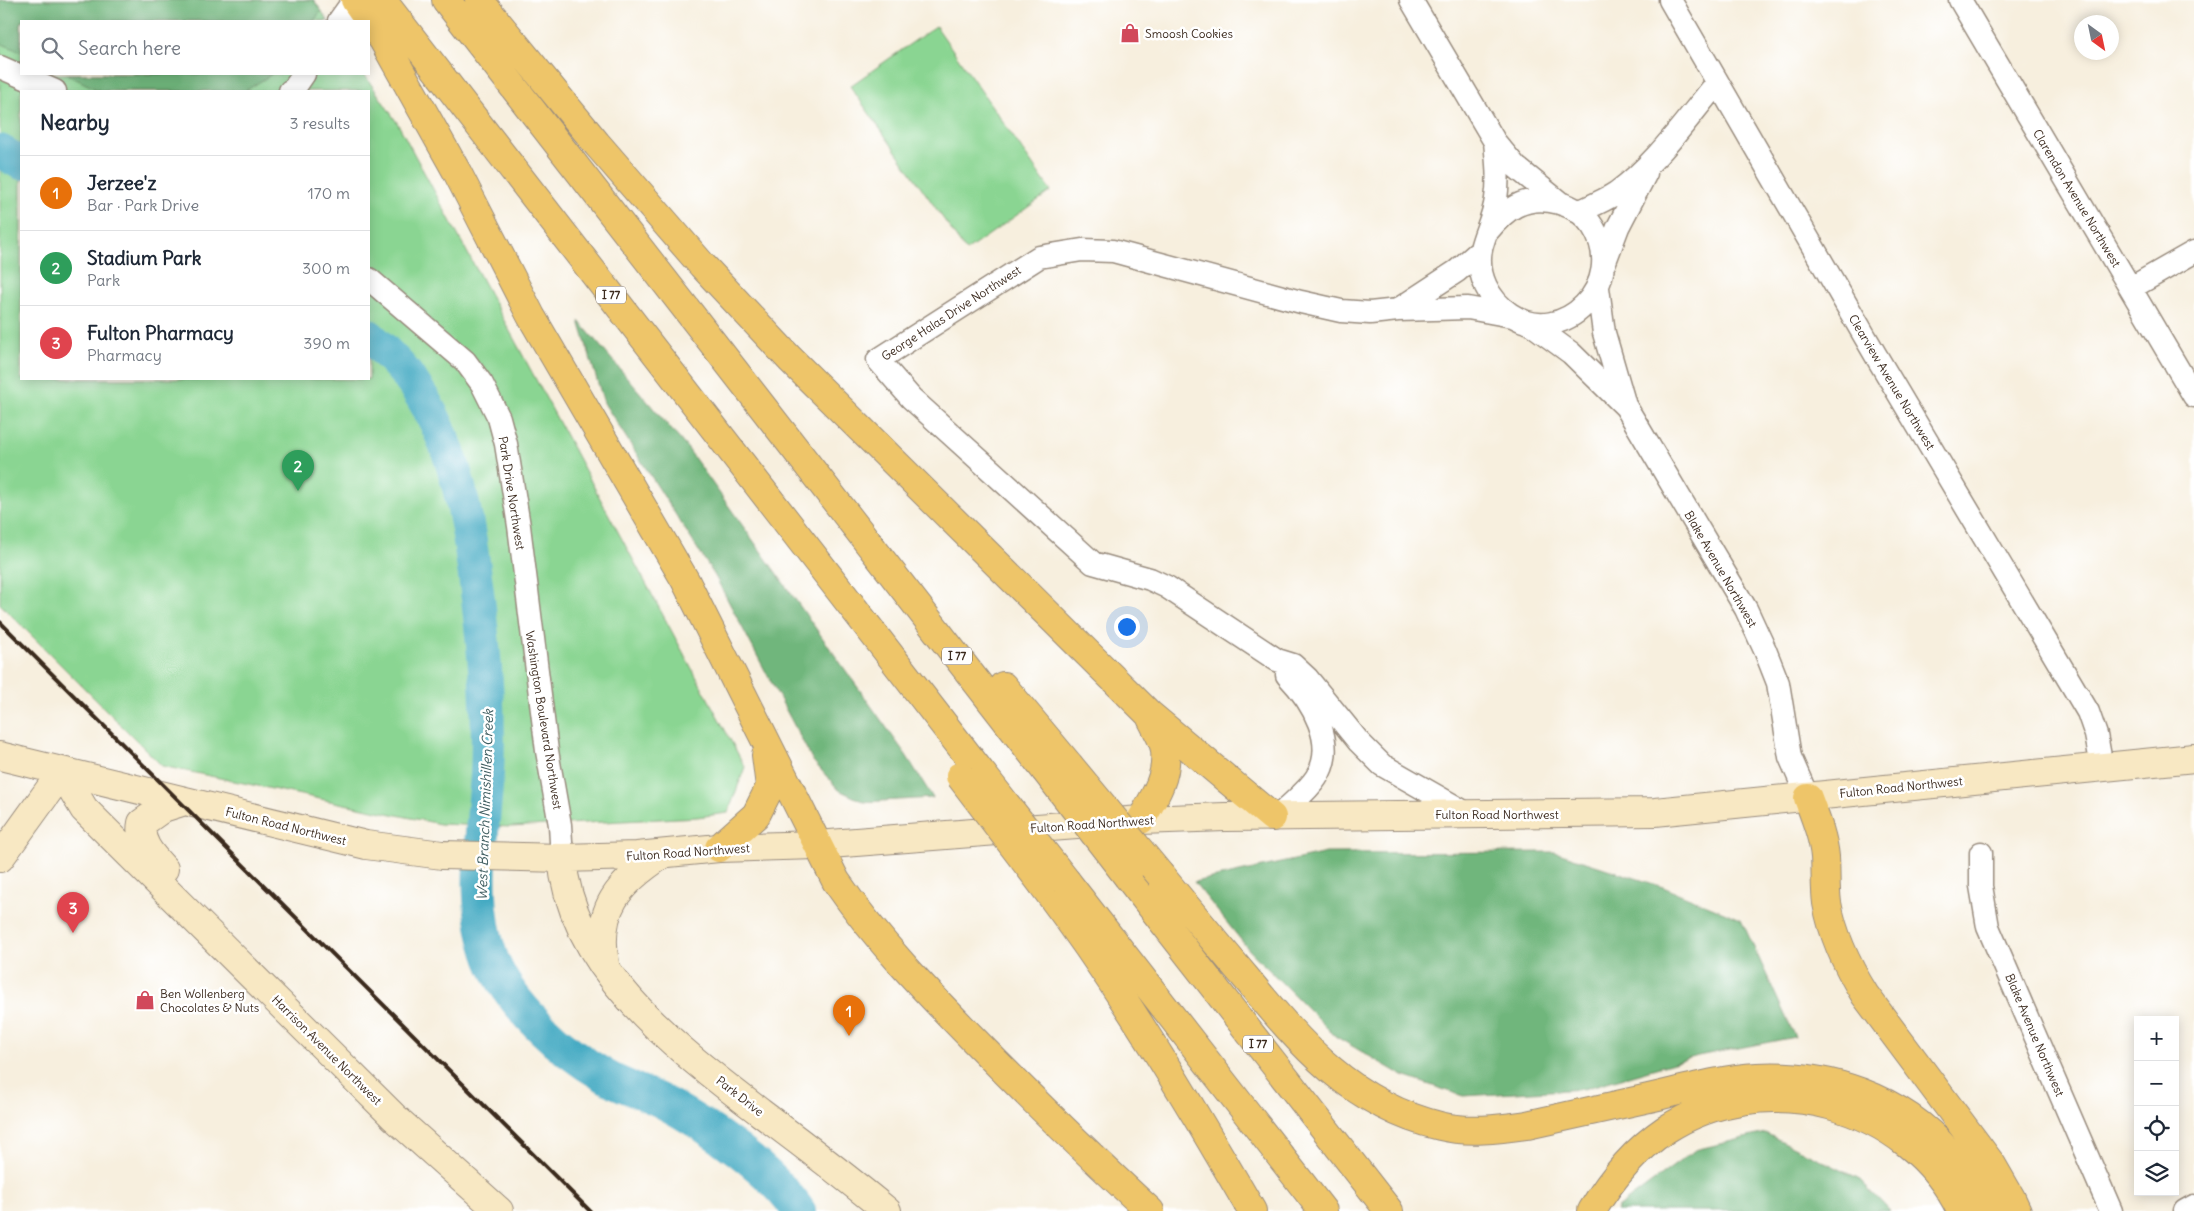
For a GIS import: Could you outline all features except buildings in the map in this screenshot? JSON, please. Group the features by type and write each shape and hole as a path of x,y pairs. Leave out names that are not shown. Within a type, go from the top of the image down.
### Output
{"highway":[{"path":"354,0 387,20 457,172 531,316 684,580 836,881 863,921 920,985 1038,1105 1150,1211"},
{"name":"I 77","path":"446,0 869,543 1057,768 1128,877 1388,1211"},
{"path":"479,0 597,144 702,265 790,359 1149,714 1275,817"},
{"name":"I 77","path":"387,20 824,570 972,776 1055,883 1323,1211"},
{"path":"1141,820 1158,791 1164,774 1166,749 1149,714"},
{"path":"719,848 756,816 770,787 763,739"},
{"path":"1057,768 1162,876 1273,1012 1315,1058 1360,1092 1394,1111 1442,1127 1504,1128 1527,1125 1721,1082 1756,1077 1808,1078 1847,1087 1873,1097 1917,1122 1937,1140 1960,1166 1988,1211"},
{"path":"1808,798 1822,836 1827,902 1832,924 1852,975 1992,1165 2011,1198 2016,1211"},
{"path":"1055,883 1084,939 1157,1050 1252,1211"},
{"path":"1592,1211 1606,1188 1624,1166 1644,1146 1666,1130 1692,1116 1720,1105 1768,1096 1816,1101 1850,1110 1875,1122 1900,1137 1925,1160 1950,1192 1961,1211"}],"main road":[{"name":"Fulton Road Northwest","path":"0,756 366,845 442,855 550,857 663,854 719,848 817,845 1141,820 1655,812 2194,758"},
{"path":"0,858 62,772"},
{"name":"Harrison Avenue Northwest","path":"62,772 84,809 394,1116 499,1211"},
{"path":"185,801 163,808 142,823 141,833 143,841 155,859 219,925 226,950"},
{"name":"Park Drive","path":"606,968 601,944 606,911 616,895 631,878 663,854"},
{"name":"Park Drive","path":"550,857 564,882 570,903 583,930 606,968 632,1002 662,1033 715,1077 887,1211"}],"street":[{"path":"340,20 354,0"},
{"path":"1411,0 1495,142 1516,166 1593,227 1602,246 1601,277"},
{"name":"Clearview Avenue Northwest","path":"1670,0 1875,354 2088,712 2096,735 2102,767"},
{"name":"Clarendon Avenue Northwest","path":"1960,0 2194,396"},
{"path":"0,67 53,90"},
{"path":"1485,240 1501,216 1517,205 1538,200 1568,207 1614,194 1655,157 1717,83"},
{"path":"1495,142 1498,165 1496,198 1480,269 1486,288 1496,304 1521,319 1550,323 1568,318 1586,305 1601,277 1618,227 1655,157"},
{"name":"George Halas Drive Northwest","path":"1398,310 1457,271 1485,240"},
{"name":"George Halas Drive Northwest","path":"1468,814 1391,772 1366,750 1307,678 1293,665 1277,660 1167,587 1150,579 1093,562 911,398 878,360 1039,256 1082,250 1112,252 1300,302 1341,311 1370,313 1398,310 1468,308 1521,319"},
{"path":"2130,288 2194,252"},
{"name":"Blake Avenue Northwest","path":"1601,277 1604,333 1626,408 1746,609 1766,650 1778,683 1790,757 1808,798"},
{"name":"Park Drive Northwest","path":"370,280 465,361 488,396 499,418 506,444 524,582"},
{"name":"Blake Avenue Northwest","path":"1521,319 1571,353 1626,408"},
{"name":"Washington Boulevard Northwest","path":"524,582 547,751 560,826 550,857"},
{"name":"George Halas Drive Northwest","path":"1277,660 1309,704 1325,740"},
{"path":"1275,817 1315,780 1324,759 1325,740 1347,726"},
{"name":"Blake Avenue Northwest","path":"1981,853 1982,886 1988,927 2111,1211"},
{"path":"2185,1211 2194,1206"}],"green space":[{"path":"0,0 314,0 327,20 20,20 20,75 365,75 398,124 745,767 728,813 697,817 510,827 440,824 162,766 0,604"},
{"path":"0,0 314,0 321,11 315,20 20,20 20,52 0,43"},
{"path":"936,26 1051,191 966,251 850,86"},
{"path":"68,75 270,75 247,90 98,90"},
{"path":"579,321 688,449 906,755 933,798 864,802 839,790 813,761 715,576 604,403"},
{"path":"1555,852 1663,887 1741,919 1795,1037 1698,1056 1583,1089 1463,1096 1403,1076 1335,1036 1250,951 1194,882 1326,853"},
{"path":"1765,1133 1858,1178 1890,1211 1616,1211 1617,1208 1695,1150"}],"waterway":[{"name":"West Branch Nimishillen Creek","path":"0,151 20,162"},
{"name":"West Branch Nimishillen Creek","path":"370,337 402,369 423,399 449,453 464,510 478,599 485,665 487,708 488,752 480,867 481,914 485,937 500,976 524,1010 539,1026 572,1054 612,1080 663,1102 718,1136 756,1164 787,1195 799,1211"}],"railway":[{"path":"0,622 590,1211"}],"place":[{"name":"Smoosh Cookies","path":"1130,33"},
{"name":"Stadium Park","path":"298,491"},
{"name":"Fulton Pharmacy","path":"73,933"},
{"name":"Ben Wollenberg Chocolates & Nuts","path":"145,1000"},
{"name":"Jerzee'z","path":"849,1036"}]}
